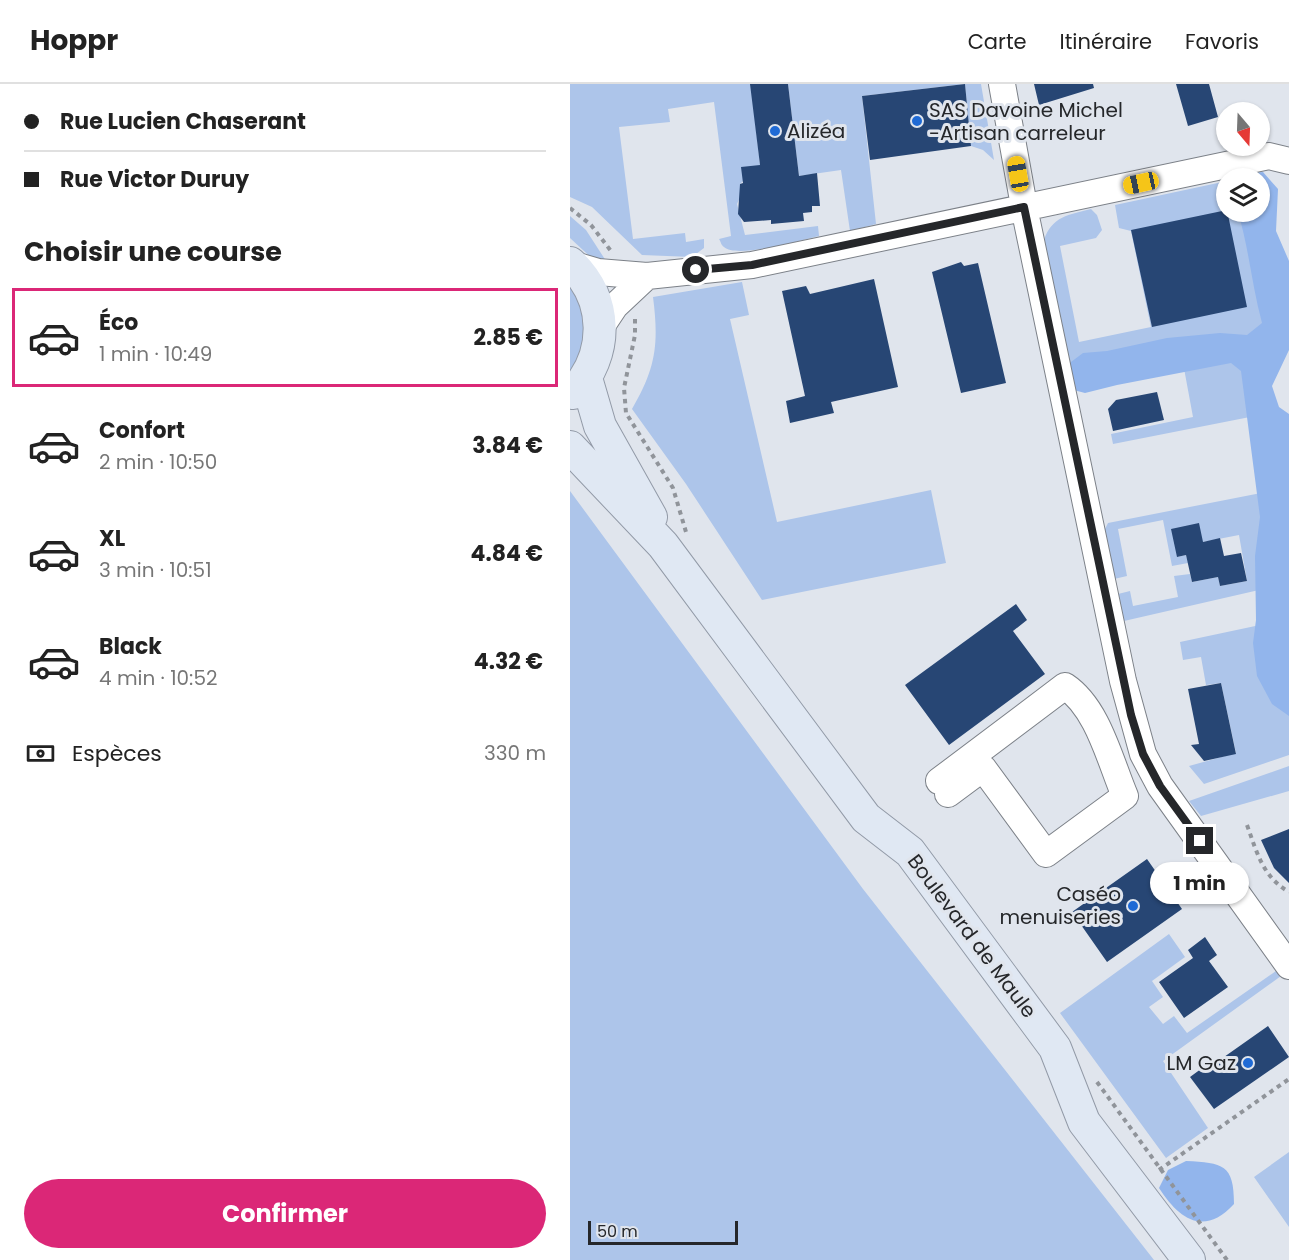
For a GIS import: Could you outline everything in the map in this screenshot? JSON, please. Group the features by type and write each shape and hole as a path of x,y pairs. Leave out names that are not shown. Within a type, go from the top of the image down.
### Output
{"main road":[{"path":"571,264 592,293 600,327 597,354 578,387"},
{"name":"Boulevard de Maule","path":"578,387 651,516 676,543 866,818 910,852 1044,1032 1055,1048 1084,1122 1189,1260"},
{"name":"Boulevard de Maule","path":"570,447 676,543"}],"street":[{"path":"1002,84 1024,207 1123,681 1143,754 1160,786 1287,961"},
{"path":"571,264 637,280 752,265 1269,156 1289,161"},
{"path":"600,327 637,280"},
{"path":"1065,686 1074,692 1091,716 1125,796 1046,854 983,768 944,787 1065,686"}],"path":[{"path":"570,208 591,225 637,280 635,334 624,388 626,413 673,488 676,543"},
{"path":"1247,825 1266,872 1273,882 1289,892"},
{"path":"1091,1073 1227,1260"},
{"path":"1160,1170 1289,1079"}],"shaded area":[{"path":"570,84 751,84 760,165 740,184 741,195 737,204 745,235 818,226 819,236 755,250 731,250 722,245 719,239 731,236 714,102 668,109 670,122 619,127 633,239 685,233 686,242 704,239 704,248 692,257 642,255 592,207 570,197"},
{"path":"788,84 965,84 862,96 876,224 850,231 841,170 799,176"},
{"path":"965,84 981,84 994,160 983,150 971,146"},
{"path":"1270,180 1278,189 1276,231 1289,261 1289,350 1272,386 1279,407 1289,414 1289,716 1272,704 1257,676 1253,643 1256,620 1255,556 1260,517 1241,371 1231,363 1085,393 1066,388 1063,368 1083,353 1107,351 1167,338 1220,333 1247,335 1262,323 1240,222 1270,222"},
{"path":"1216,183 1216,222 1254,222 1274,345 1255,416 1113,444 1111,434 1193,417 1183,363 1071,385 1044,240 1047,232 1057,221 1091,209 1097,215 1102,230 1096,238 1060,246 1079,342 1151,327 1131,231 1119,228 1115,205"},
{"path":"570,216 586,230 608,264 598,264 570,238"},
{"path":"742,282 749,315 730,319 777,522 931,490 946,563 762,600 686,484 632,409 646,381 654,355 656,329 653,297"},
{"path":"570,285 583,319 584,340 570,374"},
{"path":"570,491 863,889 1154,1260 570,1260"},
{"path":"1261,493 1259,590 1124,621 1118,594 1130,591 1133,606 1178,597 1174,576 1190,574 1192,582 1218,577 1220,586 1247,581 1239,535 1203,542 1177,557 1186,555 1188,563 1172,566 1163,520 1118,529 1127,576 1114,579 1104,531 1108,523"},
{"path":"1260,625 1289,702 1289,755 1204,784 1189,766 1236,753 1221,683 1206,685 1201,657 1183,660 1180,642"},
{"path":"1289,766 1289,791 1201,816 1189,801"},
{"path":"1169,934 1185,957 1152,981 1163,997 1149,1007 1163,1024 1174,1016 1187,1033 1276,971 1281,976 1163,1061 1208,1128 1166,1158 1060,1013"},
{"path":"1289,1152 1289,1227 1254,1177"},
{"path":"1186,1161 1217,1165 1229,1173 1234,1204 1223,1214 1202,1222 1193,1220 1175,1208 1159,1188 1168,1170"}],"building":[{"name":"Alizéa","path":"750,84 788,84 799,176 817,173 820,206 812,206 812,212 803,213 804,221 771,224 771,220 744,222 738,214 740,184 743,183 741,167 760,165"},
{"name":"SAS Davoine Michel -Artisan carreleur","path":"965,84 971,146 870,160 862,96"},
{"path":"1034,84 1093,84 1094,88 1039,105"},
{"path":"1176,84 1209,84 1216,118 1188,126"},
{"path":"1216,212 1216,222 1229,222 1247,307 1152,327 1131,230"},
{"path":"961,262 964,266 978,263 1006,383 961,393 932,272"},
{"path":"874,279 898,387 831,402 834,413 790,423 786,401 805,396 782,291 806,286 810,294"},
{"path":"1157,392 1164,420 1113,431 1108,409 1116,400"},
{"path":"1199,523 1203,542 1220,538 1224,556 1241,553 1247,581 1220,586 1218,577 1192,582 1186,555 1177,557 1171,529"},
{"path":"1016,604 1027,620 1013,631 1045,674 949,745 905,685"},
{"path":"1221,683 1236,754 1204,761 1191,745 1199,744 1188,689"},
{"path":"1289,829 1289,883 1274,868 1261,840"},
{"name":"Caséo menuiseries","path":"1147,859 1182,909 1107,962 1072,912"},
{"path":"1205,937 1217,955 1209,961 1228,987 1184,1018 1159,982 1193,958 1188,950"},
{"name":"LM Gaz","path":"1268,1026 1289,1057 1214,1109 1190,1077 1205,1066 1207,1069"}],"place":[{"name":"SAS Davoine Michel -Artisan carreleur","path":"917,121"},
{"name":"Alizéa","path":"775,131"},
{"name":"Caséo menuiseries","path":"1133,906"},
{"name":"LM Gaz","path":"1248,1063"}],"route":[{"path":"696,270 752,265 1024,207 1131,715 1143,754 1160,786 1200,841"}]}
